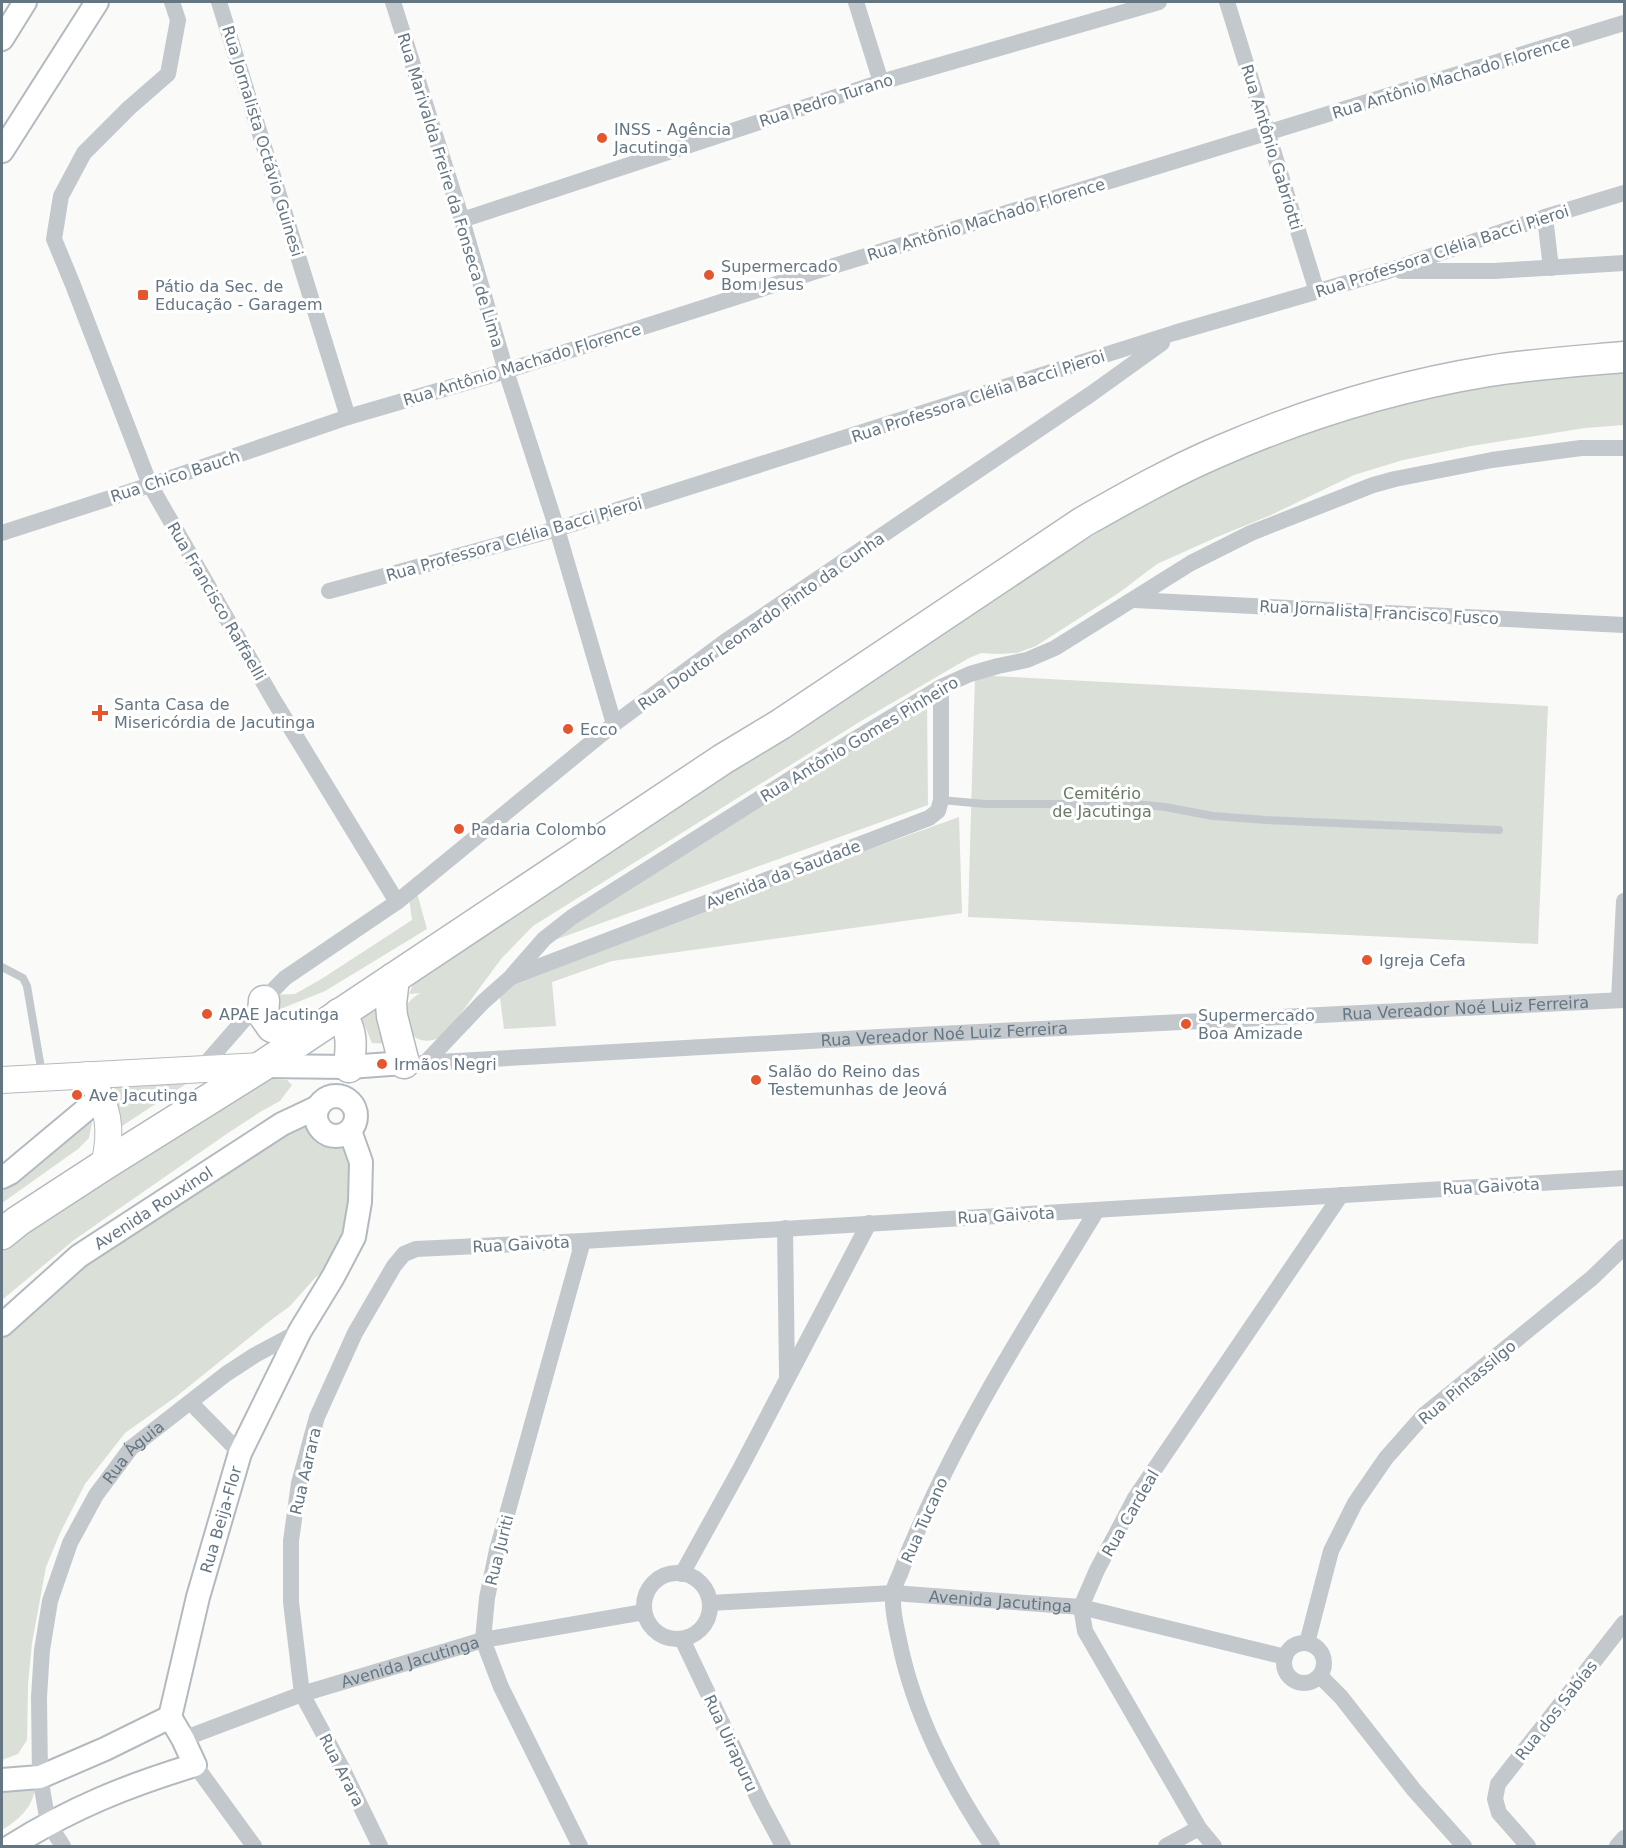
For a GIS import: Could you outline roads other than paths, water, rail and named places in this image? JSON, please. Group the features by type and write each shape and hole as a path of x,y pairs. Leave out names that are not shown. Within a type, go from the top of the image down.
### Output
{"highway":[{"path":"2,1234 18,1221 104,1165 262,1066 1083,522 1133,494 1218,452 1271,430 1340,406 1428,383 1490,371 1624,357"},
{"path":"394,978 392,1016 415,1063"},
{"path":"264,1001 263,1014 272,1027 288,1032 308,1034"},
{"path":"339,1014 345,1020 350,1032 349,1067"}],"main road":[{"path":"2,1080 262,1066"},
{"path":"87,1075 101,1097 107,1114 109,1137 104,1165"}],"street":[{"path":"2,39 26,2"},
{"path":"2,151 97,2"},
{"name":"Rua Francisco Raffaelli","path":"172,2 178,20 168,74 129,108 84,153 61,196 54,239 150,485 273,699 397,902"},
{"name":"Rua Jornalista Octávio Guinesi","path":"219,2 348,417"},
{"name":"Rua Marivalda Freire da Fonseca de Lima","path":"393,2 557,530 614,724"},
{"path":"856,2 881,82"},
{"name":"Rua Pedro Turano","path":"462,220 881,82 1159,2"},
{"name":"Rua Antônio Gabriotti","path":"1227,2 1317,292"},
{"name":"Rua Antônio Machado Florence","path":"348,417 506,371 814,272 1624,23"},
{"name":"Rua Professora Clélia Bacci Pieroi","path":"329,591 557,530 1174,333 1388,271 1545,217 1624,193"},
{"path":"1545,217 1551,268"},
{"path":"1388,271 1494,271 1624,263"},
{"name":"Rua Doutor Leonardo Pinto da Cunha","path":"201,1069 285,978 397,902 614,724 726,641 1043,427 1174,333"},
{"name":"Rua Chico Bauch","path":"2,533 348,417"},
{"name":"Rua Antônio Gomes Pinheiro","path":"415,1063 510,978 544,939 573,917 814,764 941,687 970,674 1026,660 1054,648 1191,563 1251,532 1373,485 1492,460 1581,448 1624,448"},
{"name":"Rua Jornalista Francisco Fusco","path":"1134,600 1624,625"},
{"path":"940,800 941,687"},
{"name":"Avenida da Saudade","path":"510,978 929,818 938,811 940,800"},
{"path":"1622,1000 1624,901"},
{"name":"Rua Vereador Noé Luiz Ferreira","path":"262,1066 349,1067 879,1037 1622,1000"},
{"path":"301,1067 331,1101 353,1104 356,1113 355,1123 350,1131 333,1136 324,1132 318,1125 316,1116 331,1101 349,1067"},
{"path":"2,1177 10,1173 101,1097"},
{"name":"Avenida Rouxinol","path":"2,1325 79,1256 282,1124 331,1101"},
{"path":"300,1331 354,1237 360,1202 361,1162 350,1131"},
{"path":"2,1163 38,1149"},
{"name":"Rua Gaivota","path":"394,1266 404,1254 416,1249 583,1241 1624,1178"},
{"name":"Rua Cardeal","path":"1081,1607 1097,1570 1135,1498 1341,1195"},
{"name":"Rua Tucano","path":"992,1846 942,1762 916,1704 903,1664 894,1616 893,1593 908,1551 938,1484 988,1393 1097,1210"},
{"path":"682,1574 740,1469 869,1223"},
{"path":"785,1228 787,1376"},
{"name":"Rua Juriti","path":"580,1846 501,1687 483,1640 487,1598 497,1550 583,1241"},
{"name":"Rua Pintassilgo","path":"1307,1643 1331,1551 1355,1503 1386,1458 1424,1415 1592,1278 1624,1247"},
{"name":"Rua Aarara","path":"302,1694 291,1602 291,1542 299,1484 317,1417 355,1333 394,1266"},
{"name":"Rua Águia","path":"63,1846 48,1823 40,1777 39,1697 42,1650 50,1601 70,1543 96,1495 131,1448 226,1374 255,1355 300,1331"},
{"name":"Rua Beija-Flor","path":"170,1717 198,1597 240,1453 300,1331"},
{"path":"190,1403 240,1453"},
{"path":"671,1574 692,1577 707,1593 710,1604 706,1622 692,1636 682,1639 662,1636 648,1622 644,1612 647,1592 653,1583 671,1574"},
{"name":"Avenida Jacutinga","path":"710,1604 893,1593 1081,1607 1285,1657"},
{"path":"1081,1607 1086,1631 1199,1828 1214,1846"},
{"name":"Avenida Jacutinga","path":"183,1739 302,1694 483,1640 644,1612"},
{"name":"Rua dos Sabías","path":"1528,1846 1499,1813 1495,1799 1498,1784 1624,1623"},
{"name":"Rua Uirapuru","path":"682,1639 760,1803 783,1846"},
{"path":"1307,1643 1314,1645 1323,1656 1324,1663 1320,1676 1308,1683 1294,1681 1285,1671 1285,1657 1293,1646 1307,1643"},
{"path":"1320,1676 1341,1697 1414,1790 1464,1846"},
{"name":"Rua Arara","path":"302,1694 342,1768 380,1846"},
{"path":"2,1780 40,1777 170,1717 195,1765 254,1846"},
{"path":"11,1846 48,1823 104,1796 148,1779 195,1765"},
{"path":"1166,1846 1199,1828"},
{"path":"1617,1846 1624,1838"}],"lane":[{"path":"940,800 985,804 1135,804 1213,816 1499,830"},
{"path":"2,967 23,978 27,986 43,1078"}],"place":[{"name":"INSS - Agência Jacutinga","path":"602,138"},
{"name":"Supermercado Bom Jesus","path":"709,275"},
{"name":"Pátio da Sec. de Educação - Garagem","path":"143,295"},
{"name":"Santa Casa de Misericórdia de Jacutinga","path":"100,713"},
{"name":"Ecco","path":"568,729"},
{"name":"Padaria Colombo","path":"459,829"},
{"name":"Igreja Cefa","path":"1367,960"},
{"name":"APAE Jacutinga","path":"207,1014"},
{"name":"Supermercado Boa Amizade","path":"1186,1024"},
{"name":"Irmãos Negri","path":"382,1064"},
{"name":"Salão do Reino das Testemunhas de Jeová","path":"756,1080"},
{"name":"Ave Jacutinga","path":"77,1095"}],"park label":[{"name":"Cemitério de Jacutinga","path":"1102,802"}]}
